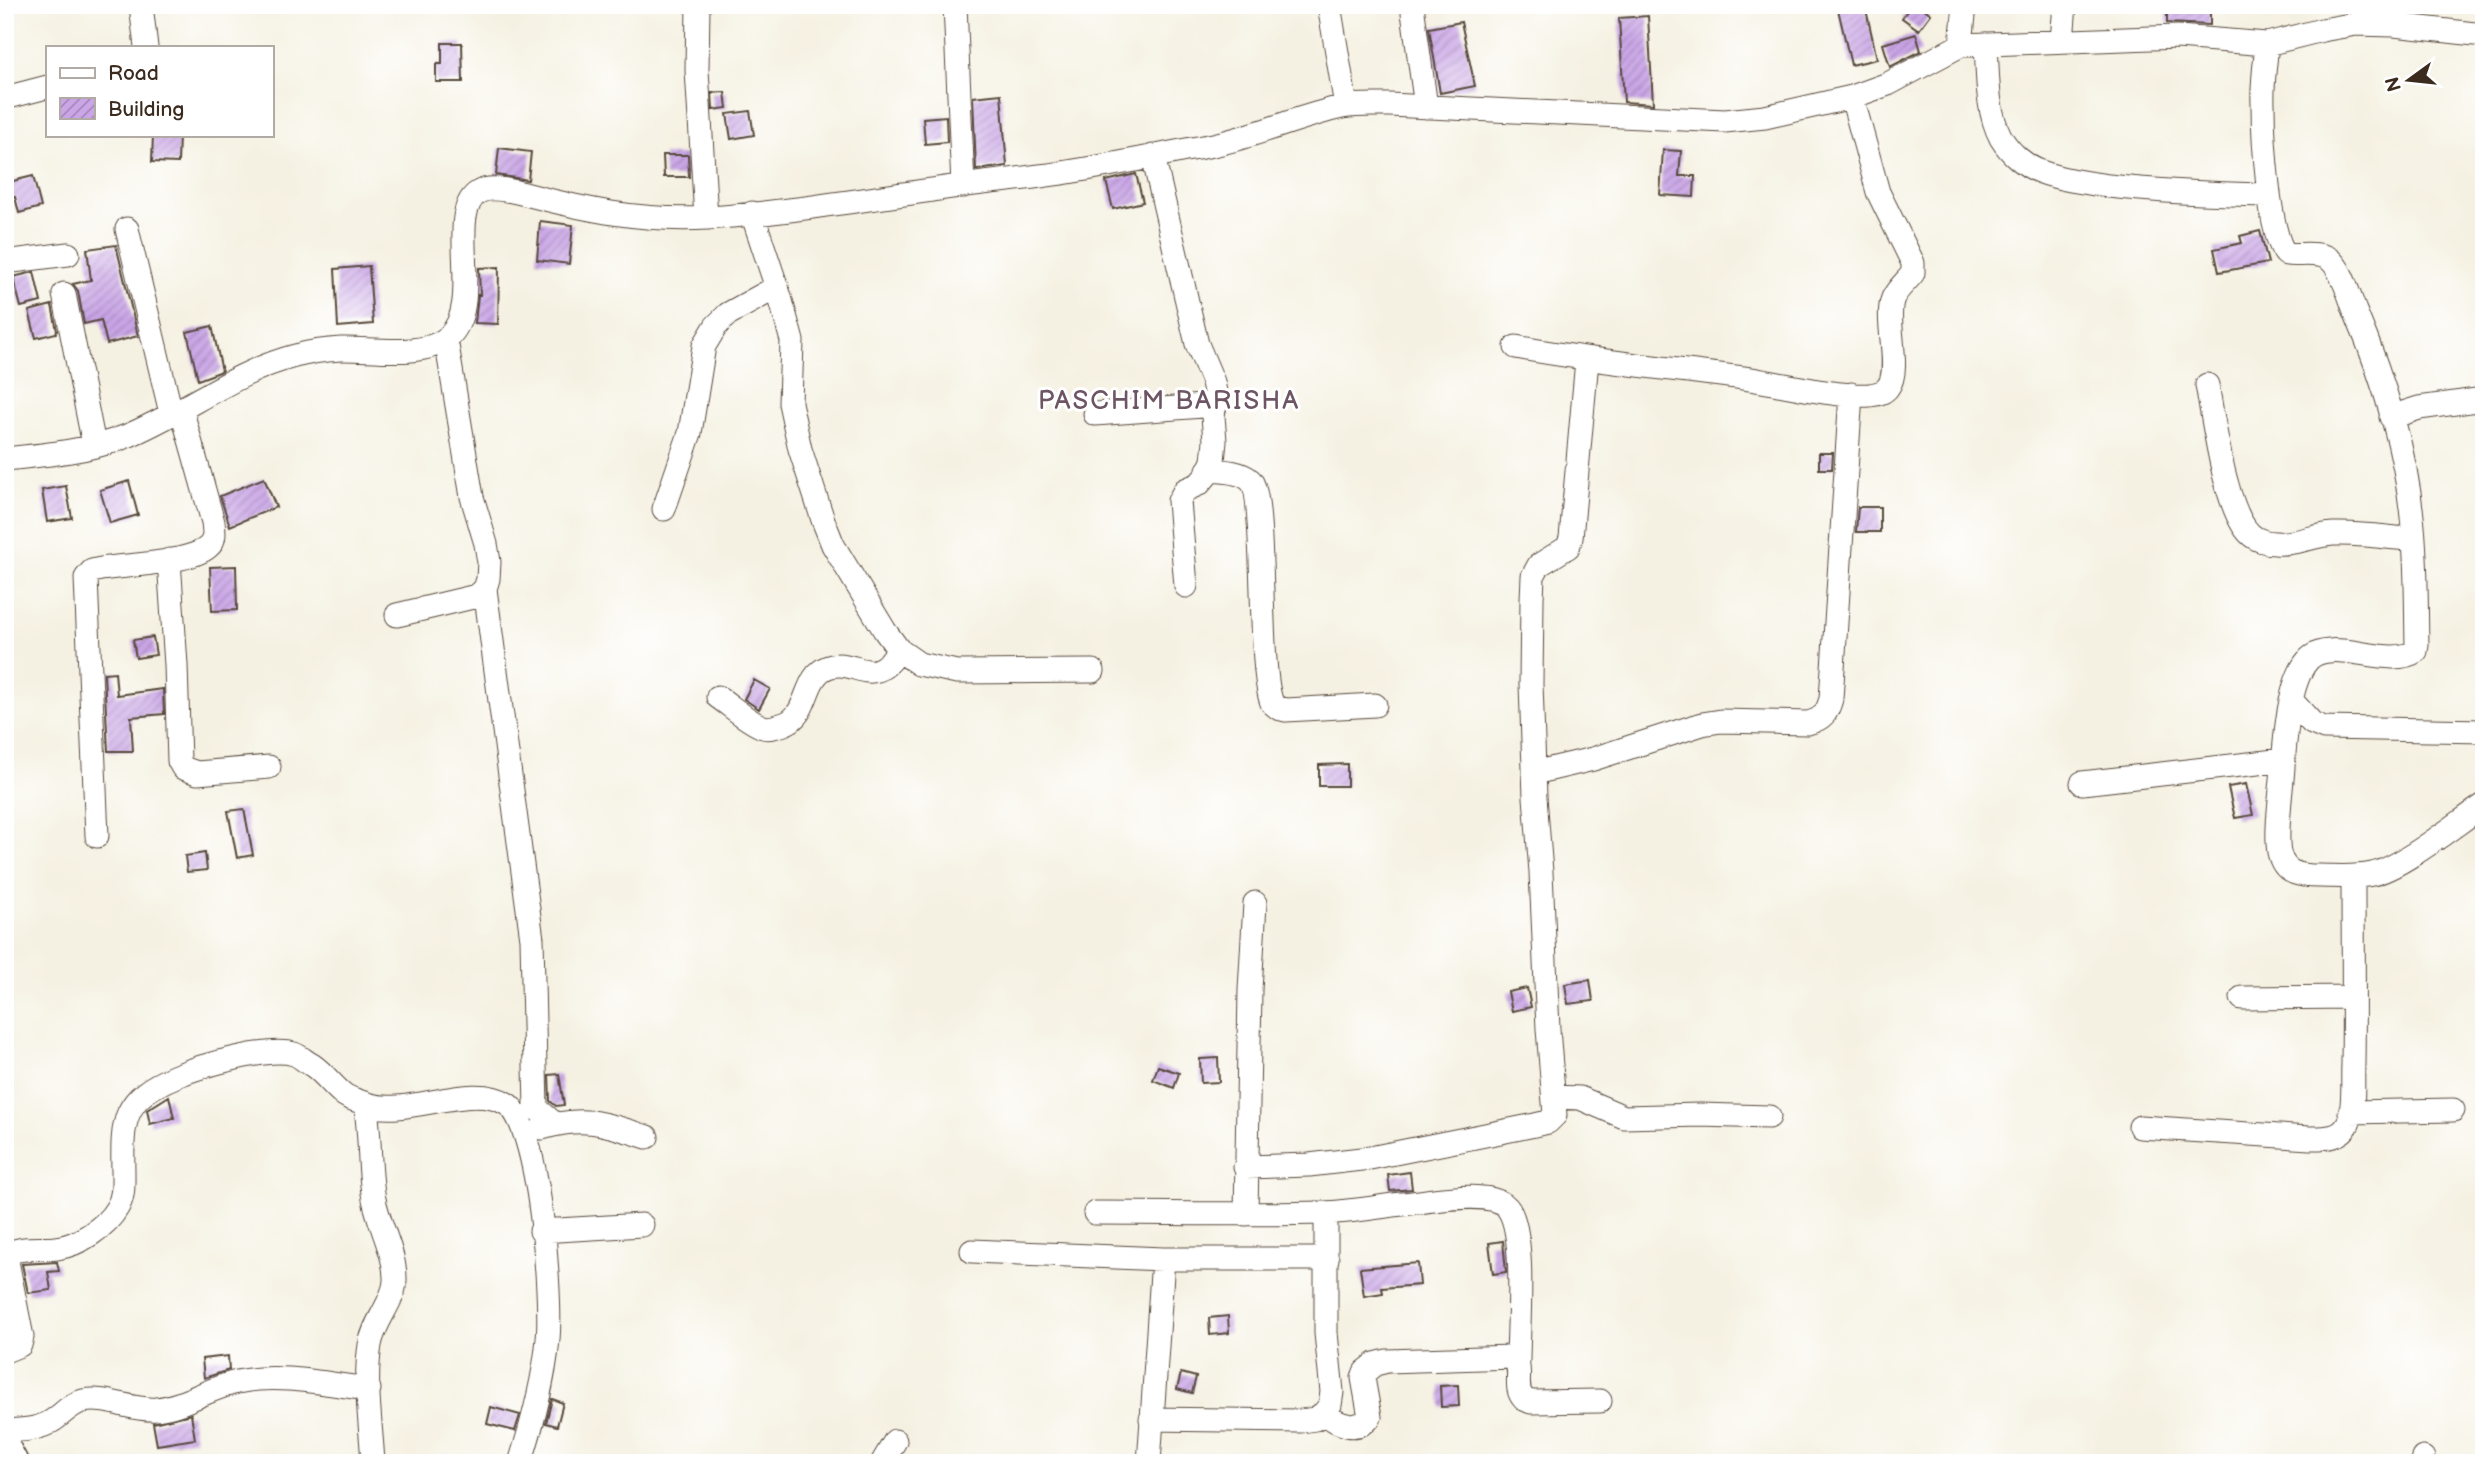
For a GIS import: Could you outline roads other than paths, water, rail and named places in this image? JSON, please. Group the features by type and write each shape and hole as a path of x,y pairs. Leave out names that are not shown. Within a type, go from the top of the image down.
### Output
{"street":[{"path":"141,5 146,46"},
{"path":"698,5 697,71 706,218"},
{"path":"955,5 963,186"},
{"path":"1329,5 1346,106"},
{"path":"1412,5 1426,107"},
{"path":"1961,45 1965,5"},
{"path":"2063,40 2065,5"},
{"path":"5,459 63,452 126,436 250,371 298,355 337,349 429,348 446,339 457,328 463,311 465,216 470,202 479,192 494,189 518,192 578,209 608,214 649,218 706,218 1040,176 1218,144 1346,106 1426,107 1725,121 1765,117 1852,97 1907,75 1961,45 2178,37 2267,44 2356,24 2394,25 2484,36"},
{"path":"1986,44 1990,102 2001,138 2019,160 2040,172 2079,182 2137,189 2269,195"},
{"path":"2267,44 2263,102 2269,195 2282,250 2287,254 2330,259 2339,273 2373,358 2391,417 2409,494 2414,540 2416,651 2404,656 2320,652 2306,662 2291,700 2284,760 2280,856 2288,870 2301,876 2353,877 2374,874 2391,868 2484,805"},
{"path":"5,98 46,88"},
{"path":"1516,347 1587,360 1744,378 1851,394 1881,393 1891,383 1893,366 1891,306 1897,292 1913,273 1910,253 1878,192 1852,97"},
{"path":"1153,156 1197,344 1216,389 1213,415 1215,453 1209,470 1199,484 1181,495 1179,501 1186,586"},
{"path":"752,213 792,341 790,402 810,484 833,545 899,650 919,664 957,672 1093,671"},
{"path":"97,836 86,578 92,571 101,569 198,554 209,546 215,536 213,522 176,411 127,229"},
{"path":"5,262 68,254"},
{"path":"664,509 690,433 704,346 716,326 728,314 776,287"},
{"path":"64,294 94,445"},
{"path":"446,339 472,496 487,553 488,579 485,590 532,939 536,1108 555,1124"},
{"path":"1245,1167 1309,1165 1370,1158 1548,1122 1555,1115 1534,773 1531,684 1533,576 1539,565 1568,547 1571,538 1587,360"},
{"path":"2207,385 2230,494 2238,517 2251,535 2276,544 2330,534 2414,540"},
{"path":"1534,773 1593,759 1702,724 1721,721 1808,723 1820,719 1827,712 1836,626 1851,394"},
{"path":"2391,417 2429,406 2484,399"},
{"path":"1096,414 1216,405"},
{"path":"1209,470 1242,476 1251,480 1256,488 1261,586 1272,703 1286,710 1376,705"},
{"path":"169,560 176,665 178,761 183,768 197,773 269,767"},
{"path":"397,615 477,596 485,590"},
{"path":"718,697 763,727 777,727 791,722 799,715 813,682 824,669 838,666 869,672 878,670 891,662 899,650"},
{"path":"2291,700 2312,723 2324,728 2484,731"},
{"path":"2082,783 2284,760"},
{"path":"2140,1127 2328,1138 2340,1133 2347,1126 2350,1112 2353,997 2353,877"},
{"path":"1246,1213 1245,1167 1255,903"},
{"path":"2242,998 2353,997"},
{"path":"5,1351 20,1345 22,1337 6,1260 7,1244 69,1245 109,1218 118,1207 124,1191 124,1121 133,1104 152,1089 176,1076 252,1054 271,1051 295,1054 314,1067 344,1095 379,1108 461,1097 494,1098 509,1104 520,1118 530,1146 537,1188 549,1305 548,1337 539,1398 520,1463"},
{"path":"1554,1097 1580,1098 1624,1117 1769,1117"},
{"path":"365,1103 370,1134 374,1200 395,1277 389,1301 374,1327 370,1348 373,1463"},
{"path":"2350,1112 2453,1110"},
{"path":"525,1132 582,1120 647,1137"},
{"path":"1095,1213 1326,1213 1484,1197 1496,1199 1509,1209 1514,1225 1520,1273 1517,1390 1524,1399 1531,1402 1600,1401"},
{"path":"1151,1419 1301,1421 1315,1419 1324,1413 1330,1405 1332,1392 1326,1356 1326,1213"},
{"path":"541,1231 642,1225"},
{"path":"972,1251 1163,1259 1327,1259"},
{"path":"1149,1463 1163,1259"},
{"path":"1324,1413 1338,1424 1355,1425 1367,1421 1370,1417 1363,1378 1365,1372 1375,1364 1387,1361 1507,1356 1518,1362"},
{"path":"5,1431 37,1428 51,1422 78,1402 92,1399 133,1408 160,1409 214,1388 255,1379 284,1378 369,1389"},
{"path":"882,1463 895,1441"},
{"path":"5,1446 15,1463"}],"district":[{"name":"PASCHIM BARISHA","path":"1169,401"}]}
